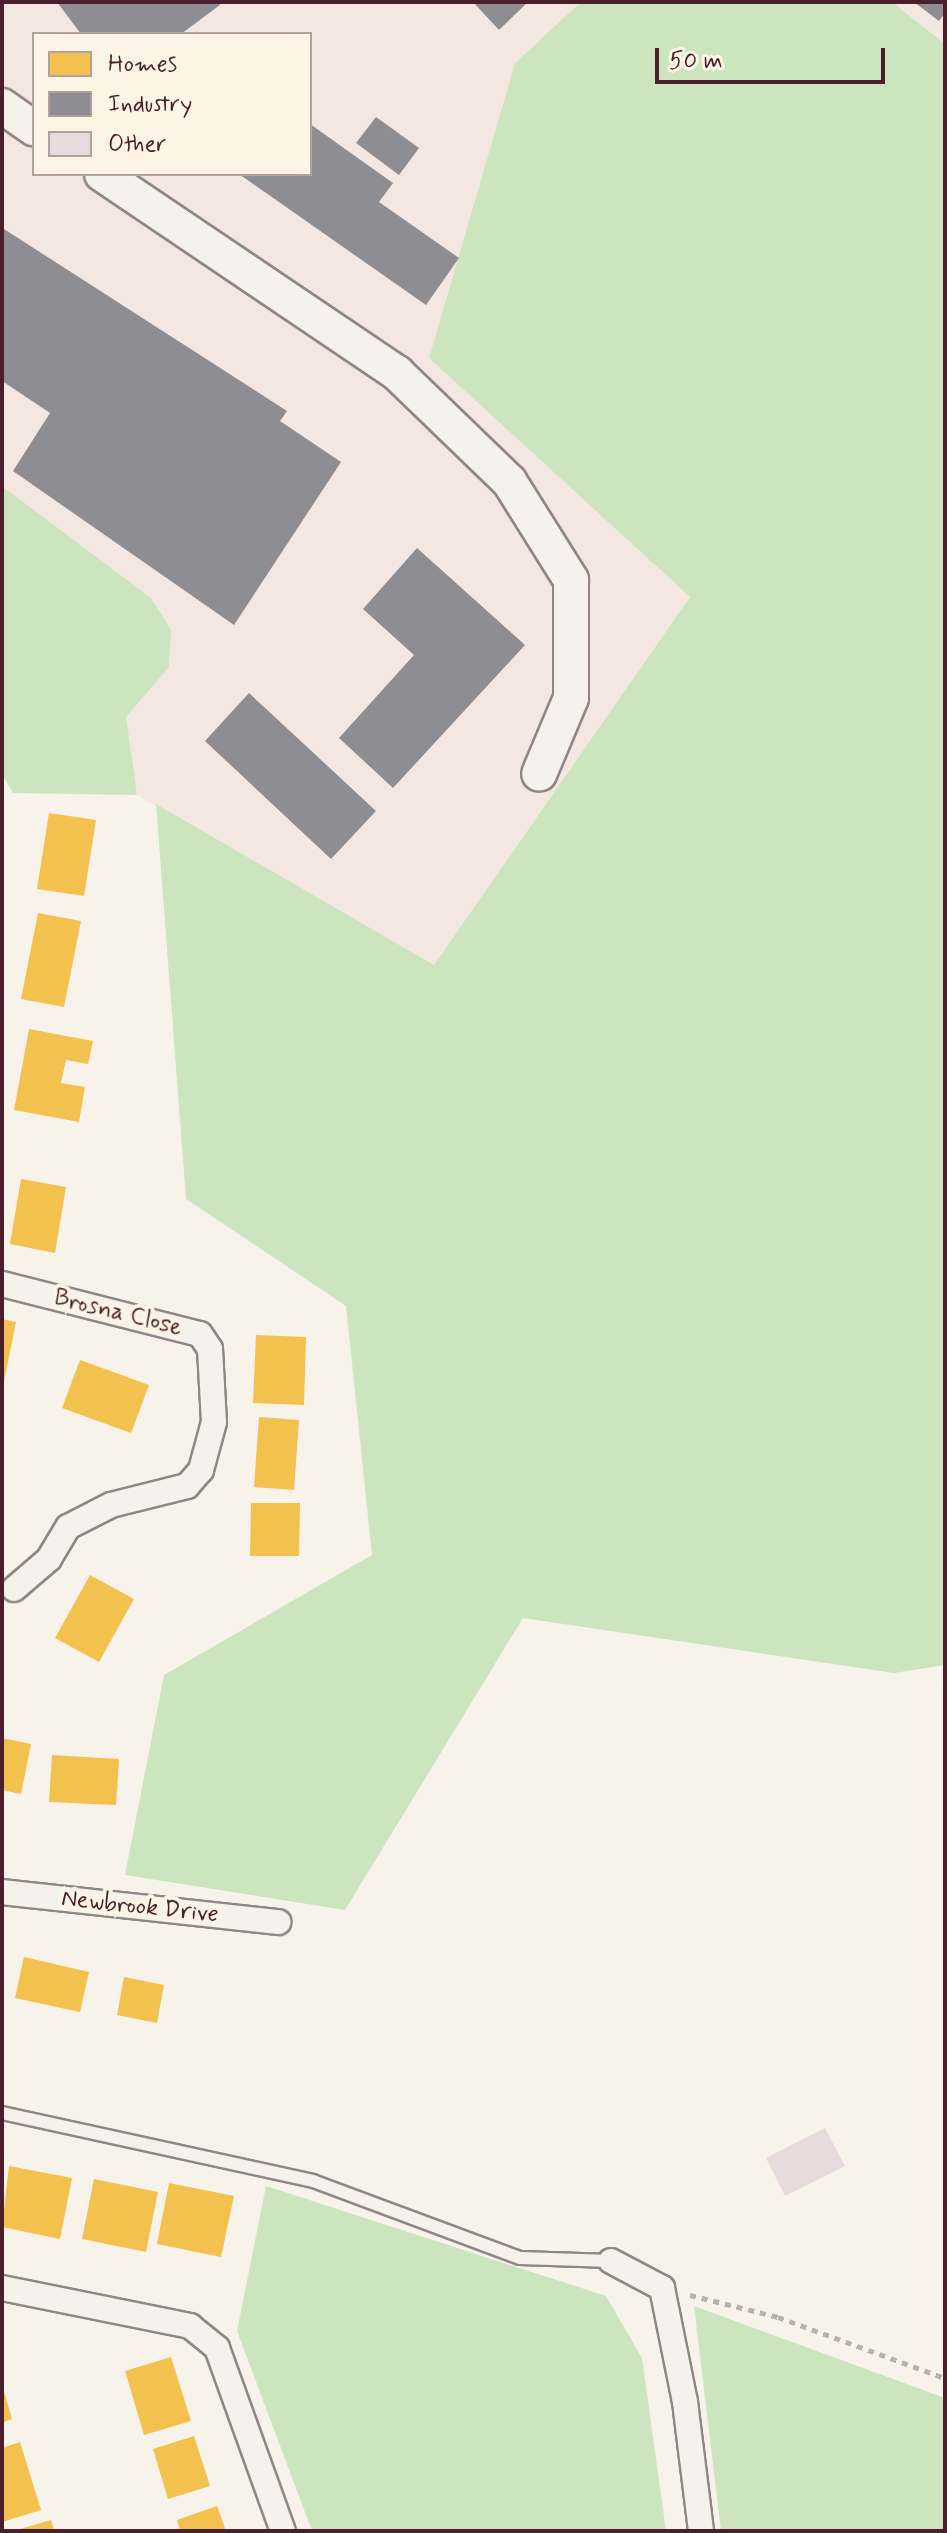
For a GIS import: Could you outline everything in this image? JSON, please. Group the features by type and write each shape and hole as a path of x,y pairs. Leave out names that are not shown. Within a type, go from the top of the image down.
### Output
{"street":[{"path":"2,106 32,127"},
{"path":"105,176 397,373 509,481 571,580 571,698 539,774"},
{"name":"Brosna Close","path":"2,1284 200,1334 210,1349 214,1422 201,1470 187,1486 111,1505 68,1527 49,1559 14,1589"},
{"name":"Newbrook Drive","path":"2,1892 278,1922"},
{"path":"611,2261 662,2288 685,2402 701,2531"},
{"path":"2,2288 190,2326 217,2348 283,2531"}],"lane":[{"path":"2,2113 313,2181 520,2258 611,2261"}],"path":[{"path":"662,2288 778,2317 945,2378"}],"shaded area":[{"path":"2,2 581,2 515,63 429,358 690,597 434,965 137,795 125,717 169,667 151,598 2,486"},
{"path":"892,2 945,2 945,44"}],"green space":[{"path":"581,2 892,2 945,44 945,1665 894,1673 523,1618 345,1910 125,1875 164,1675 372,1555 346,1306 186,1199 156,804 434,965 690,597 429,358 515,63"},
{"path":"2,486 151,598 171,630 169,667 126,717 137,795 13,793 2,774"},
{"path":"266,2186 606,2296 642,2358 666,2531 312,2531 237,2331"},
{"path":"694,2306 945,2398 945,2531 721,2531"}],"building: Homes":[{"path":"49,813 96,820 84,896 37,889"},
{"path":"38,913 81,921 64,1007 21,999"},
{"path":"29,1029 93,1041 88,1064 66,1060 61,1083 85,1087 79,1122 14,1110"},
{"path":"21,1179 66,1187 55,1253 10,1244"},
{"path":"2,1319 16,1322 3,1386 2,1386"},
{"path":"256,1335 306,1337 304,1405 253,1403"},
{"path":"80,1360 149,1385 131,1433 62,1408"},
{"path":"259,1417 299,1420 294,1490 254,1487"},
{"path":"251,1503 300,1503 299,1556 250,1556"},
{"path":"90,1575 134,1599 99,1662 55,1638"},
{"path":"2,1738 31,1744 21,1794 2,1790"},
{"path":"52,1755 119,1759 116,1805 49,1802"},
{"path":"24,1957 89,1972 80,2012 15,1998"},
{"path":"124,1977 164,1985 157,2023 117,2015"},
{"path":"9,2166 72,2178 60,2239 2,2227"},
{"path":"94,2179 158,2192 146,2252 82,2239"},
{"path":"169,2183 234,2196 221,2257 157,2244"},
{"path":"171,2357 191,2421 144,2435 125,2371"},
{"path":"2,2389 12,2419 2,2423"},
{"path":"194,2436 210,2486 168,2499 153,2449"},
{"path":"20,2442 41,2510 2,2522 2,2448"},
{"path":"217,2506 226,2531 180,2531 177,2520"},
{"path":"51,2520 54,2531 17,2531 17,2530"}],"building: Industry":[{"path":"57,2 218,2 220,5 184,32 80,32"},
{"path":"473,2 528,2 499,30"},
{"path":"914,2 945,2 945,13 939,21"},
{"path":"376,117 419,148 399,175 356,143"},
{"path":"312,125 393,183 379,202 459,258 426,305 242,176 312,176"},
{"path":"4,229 287,411 280,421 341,462 234,625 13,471 50,413 2,381"},
{"path":"417,548 525,645 393,788 339,738 414,655 363,609"},
{"path":"249,693 376,811 331,859 205,741"}],"building: Other":[{"path":"825,2128 845,2166 785,2196 766,2158"}]}
